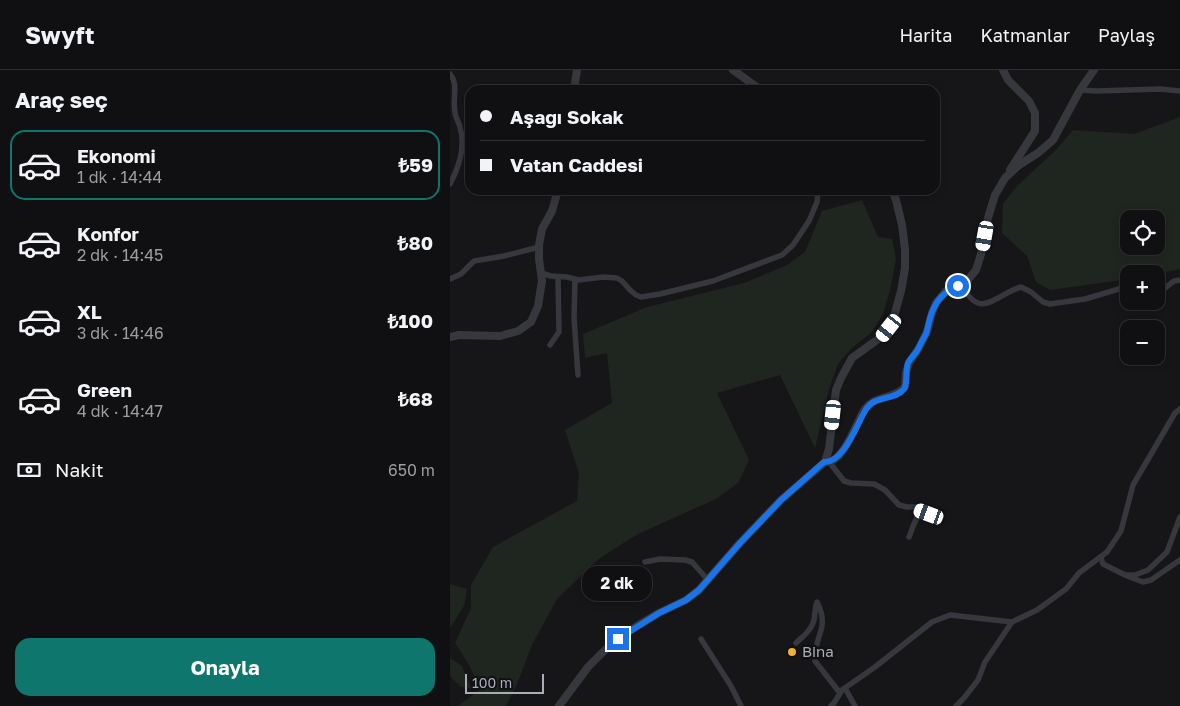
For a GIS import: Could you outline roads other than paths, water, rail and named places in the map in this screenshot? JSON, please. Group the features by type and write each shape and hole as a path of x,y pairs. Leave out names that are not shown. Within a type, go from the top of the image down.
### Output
{"street":[{"path":"575,85 577,70"},
{"path":"732,70 753,85"},
{"path":"558,706 588,667 618,639 659,613 686,600 699,590 781,500 827,463 836,459 849,441 866,409 874,401 900,393 905,388 909,362 927,332 936,303 946,291 967,281 976,270 995,195 1035,131 1035,113 1029,101 1008,80 1003,70"},
{"path":"1005,178 1052,140 1080,90 1094,70"},
{"path":"450,74 454,81 454,112 461,129 462,146 460,164 450,184"},
{"path":"1080,90 1096,92 1180,91"},
{"path":"450,337 459,335 500,336 518,331 531,322 538,306 542,281 539,247 542,229 552,210 556,195"},
{"path":"541,273 578,280 604,277 617,278 636,295 641,297 713,280 782,255 793,245 810,221 818,195"},
{"path":"827,463 836,390 841,378 852,358 881,337 889,328 901,291 905,268 905,249 902,225 894,195"},
{"path":"450,279 461,274 474,261 539,247"},
{"path":"550,345 559,332 558,276"},
{"path":"575,279 574,318 578,375"},
{"path":"1165,288 1180,280"},
{"path":"961,284 967,296 973,302 983,304 990,303 1021,287 1043,302 1050,304 1085,299 1120,289"},
{"path":"956,706 978,680 985,662 1012,622 1037,610 1066,589 1079,573 1107,552 1121,531 1133,485 1175,413 1180,409"},
{"path":"827,463 844,481 874,484 885,490 899,505 916,507 935,516"},
{"path":"909,537 919,515 919,510"},
{"path":"1125,575 1135,575 1148,570 1168,552 1180,517"},
{"path":"1101,558 1103,564 1143,582 1151,580 1180,560"},
{"path":"645,562 660,559 692,562 708,580"},
{"path":"796,643 807,633 813,624 817,602 821,610 823,622 821,634 815,646 814,661 840,693"},
{"path":"831,706 845,688 932,622 950,615 1012,622"},
{"path":"701,639 731,686 741,706"},
{"path":"845,688 855,706"}],"place":[{"name":"Bina","path":"792,652"}]}
